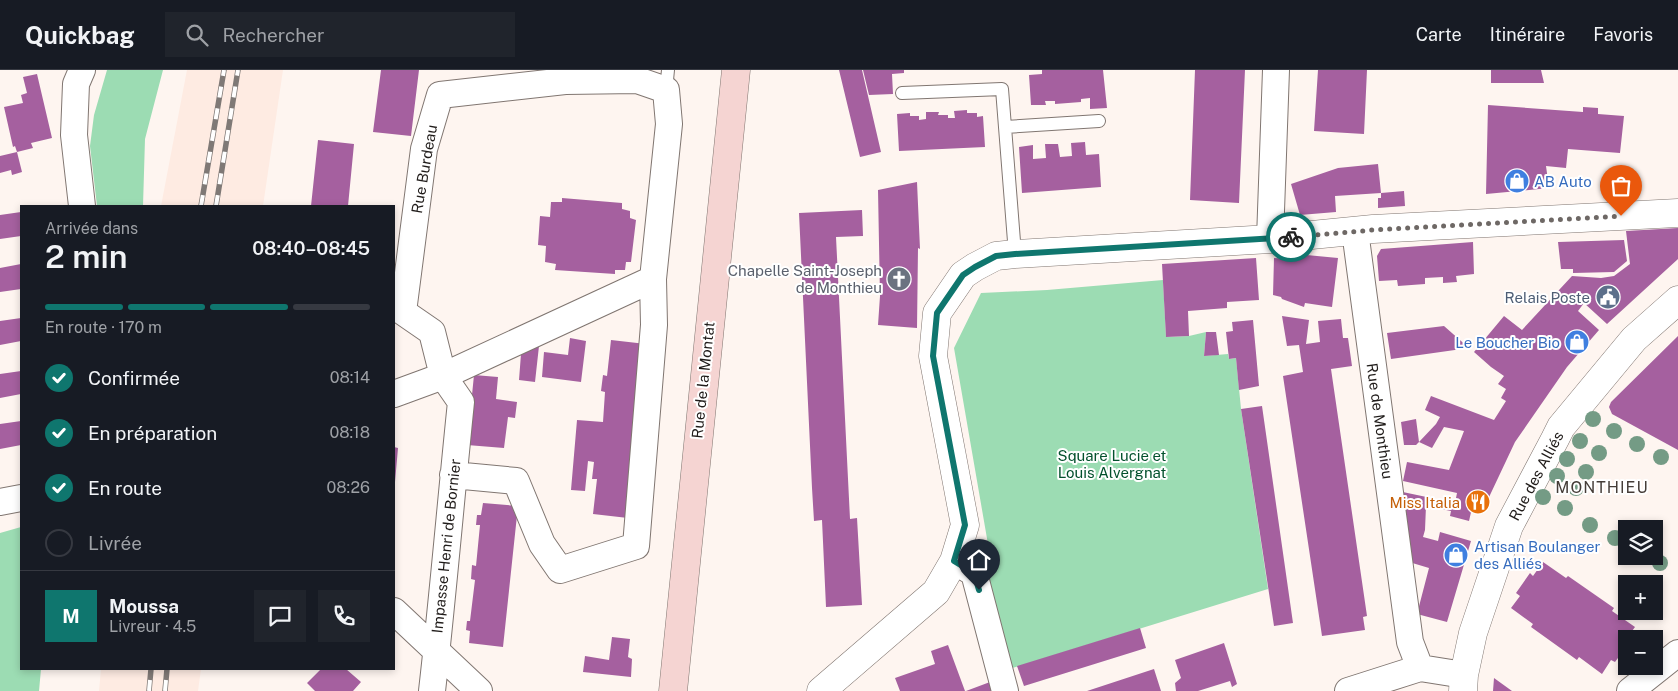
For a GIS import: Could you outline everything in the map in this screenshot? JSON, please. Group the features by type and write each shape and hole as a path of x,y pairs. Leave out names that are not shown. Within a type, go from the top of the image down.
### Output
{"main road":[{"name":"Rue de la Montat","path":"673,691 736,70"}],"street":[{"path":"82,70 76,84 74,135 82,205"},
{"path":"1270,239 1276,70"},
{"name":"Rue Burdeau","path":"453,475 516,481 542,544 560,570 636,546 654,325 653,279 669,124 667,80 565,81 440,95 424,149 403,312 432,332 443,376 461,402"},
{"path":"821,691 936,592 954,561 965,525 933,356 937,313 963,275 975,267 996,256 1015,254 1678,212"},
{"name":"Rue de Monthieu","path":"1355,231 1410,642 1420,668"},
{"path":"395,394 443,376 653,279"},
{"name":"Rue des Alliés","path":"1464,683 1473,633 1509,526 1558,433 1634,339 1678,300"},
{"name":"Impasse Henri de Bornier","path":"432,691 461,402"},
{"path":"0,502 20,498"},
{"path":"954,561 974,573 1005,691"},
{"path":"395,612 479,691"},
{"path":"1630,691 1678,653"},
{"path":"1348,691 1420,668 1464,683"}],"lane":[{"path":"902,93 1002,89 1015,254"},
{"path":"1005,127 1100,121"}],"shaded area":[{"path":"187,70 283,70 263,205 161,205"},
{"path":"101,670 201,670 198,691 99,691"}],"green space":[{"path":"107,70 163,70 145,139 143,205 97,205 90,146 94,115"},
{"name":"Square Lucie et Louis Alvergnat","path":"1163,280 1166,337 1189,336 1206,332 1204,356 1228,354 1229,359 1236,358 1241,409 1268,589 1006,670 978,559 989,550 954,348 981,293 1047,290"},
{"path":"20,527 20,670 41,670 39,691 0,691 0,533"}],"building":[{"path":"381,70 419,70 411,136 373,132"},
{"path":"839,70 862,70 881,152 860,157"},
{"path":"863,70 904,70 904,73 892,74 893,94 869,95"},
{"path":"1042,70 1103,70 1107,108 1090,109 1090,98 1081,99 1081,102 1055,104 1055,101 1045,101 1046,105 1031,105 1029,75 1042,74"},
{"path":"1195,70 1245,70 1239,203 1190,200"},
{"path":"1318,70 1367,70 1364,134 1314,131"},
{"path":"1491,70 1541,70 1544,83 1491,83"},
{"path":"37,74 52,138 31,143 33,148 17,152 15,146 13,147 4,107 23,103 21,95 27,93 23,77"},
{"path":"1488,105 1583,112 1583,107 1598,108 1598,114 1624,116 1620,153 1568,149 1566,168 1546,166 1549,188 1486,194"},
{"path":"967,110 967,113 977,113 977,117 983,116 985,147 899,151 897,114 910,113 910,116 919,116 919,120 926,119 926,112 939,112 938,115 948,115 948,118 955,118 954,111"},
{"path":"318,140 354,144 348,205 311,205"},
{"path":"1085,142 1086,155 1099,154 1101,187 1022,193 1019,147 1033,145 1033,159 1046,158 1045,144 1058,144 1060,157 1072,156 1071,143"},
{"path":"17,152 22,172 12,175 11,170 0,173 0,156"},
{"path":"1378,164 1381,193 1335,196 1336,212 1300,215 1291,184 1338,168"},
{"path":"917,182 920,249 918,248 917,328 878,325 880,296 878,190"},
{"path":"1404,191 1405,206 1378,208 1378,198 1381,198 1381,193"},
{"path":"562,198 622,203 622,209 630,211 630,218 636,220 631,262 626,262 625,270 615,270 615,274 555,270 556,264 545,262 546,246 538,245 540,216 550,217 551,202 562,202"},
{"path":"862,210 863,236 836,237 850,519 857,518 862,605 826,607 822,520 814,521 799,213"},
{"path":"20,212 20,236 0,239 0,215"},
{"path":"1678,228 1678,259 1607,324 1584,303 1578,311 1599,330 1567,367 1515,442 1482,512 1472,508 1469,521 1450,516 1451,511 1426,506 1423,537 1438,541 1440,532 1471,541 1447,622 1417,614 1429,568 1409,562 1398,491 1455,503 1457,493 1403,481 1407,462 1449,470 1464,431 1444,427 1432,448 1419,442 1440,417 1425,410 1431,396 1494,420 1506,401 1501,398 1506,389 1498,384 1504,376 1474,352 1504,316 1522,330 1572,276 1601,278 1614,276 1630,264 1626,231"},
{"path":"1624,240 1627,261 1614,272 1573,273 1573,269 1561,269 1558,242"},
{"path":"1473,242 1474,274 1456,276 1457,282 1443,283 1443,277 1425,278 1425,284 1398,286 1397,280 1379,281 1377,256 1381,249"},
{"path":"1296,254 1338,258 1332,307 1305,303 1304,307 1273,295 1274,258 1290,259"},
{"path":"1256,258 1259,300 1227,302 1227,308 1188,311 1189,336 1166,337 1162,264"},
{"path":"20,264 20,289 0,292 0,268"},
{"path":"1282,316 1309,320 1306,344 1320,342 1318,321 1341,319 1343,338 1348,338 1352,366 1331,369 1367,616 1363,617 1365,630 1322,636 1283,376 1303,372 1299,345 1287,346"},
{"path":"20,318 20,341 0,345 0,321"},
{"path":"1253,320 1259,386 1239,390 1236,358 1229,359 1226,332 1233,331 1232,322"},
{"path":"1444,326 1469,348 1391,359 1387,333"},
{"path":"1206,332 1216,332 1219,355 1204,356"},
{"path":"1678,336 1678,450 1612,414 1609,407 1611,402"},
{"path":"570,338 586,341 581,382 542,377 544,352 568,355"},
{"path":"611,340 646,344 628,518 593,514 597,479 592,479 594,462 588,461 585,491 571,490 577,420 603,422 605,392 601,391 603,375 607,376"},
{"path":"539,346 535,382 519,380 521,354"},
{"path":"20,371 20,394 0,398 0,374"},
{"path":"474,375 498,377 496,399 517,402 515,418 508,417 504,448 467,445"},
{"path":"1262,406 1293,623 1274,626 1241,409"},
{"path":"1416,419 1419,442 1416,445 1404,445 1401,422"},
{"path":"20,421 20,445 0,449 0,424"},
{"path":"395,447 398,448 395,482"},
{"path":"483,503 518,506 503,647 469,643 470,631 466,630 467,621 470,621 475,580 471,579 472,565 476,566 480,525 476,525 477,515 481,515"},
{"path":"1543,562 1566,578 1568,576 1614,608 1612,611 1618,615 1618,620 1625,620 1635,627 1633,630 1618,630 1618,658 1615,662 1611,660 1602,674 1579,657 1577,660 1531,627 1533,624 1511,608 1520,596 1516,593 1530,573 1533,576"},
{"path":"1140,628 1146,648 1024,686 1017,666"},
{"path":"612,637 630,639 628,657 632,659 631,677 583,672 585,656 609,660"},
{"path":"1224,643 1237,684 1232,687 1230,681 1198,691 1176,691 1175,683 1181,678 1175,660"},
{"path":"948,645 965,691 900,691 895,678 935,664 931,651"},
{"path":"1154,669 1161,691 1087,691"},
{"path":"320,670 347,670 361,682 353,691 315,691 307,683"},
{"path":"1494,678 1512,691 1493,691"},
{"path":"990,682 992,691 966,691"}],"railway":[{"path":"201,205 224,70"},
{"path":"216,205 238,70"},
{"path":"149,691 151,670"},
{"path":"165,691 167,670"}],"way so far":[{"path":"1291,237 1373,230 1621,216"}],"place":[{"name":"AB Auto","path":"1517,181"},
{"name":"Chapelle Saint-Joseph de Monthieu","path":"899,279"},
{"name":"Relais Poste","path":"1608,297"},
{"name":"Le Boucher Bio","path":"1577,342"},
{"name":"Miss Italia","path":"1478,502"},
{"name":"Artisan Boulanger des Alliés","path":"1456,555"}],"district":[{"name":"MONTHIEU","path":"1602,487"}],"route":[{"path":"979,590 974,573 954,561 965,525 933,356 937,313 963,275 996,256 1291,237"}]}
